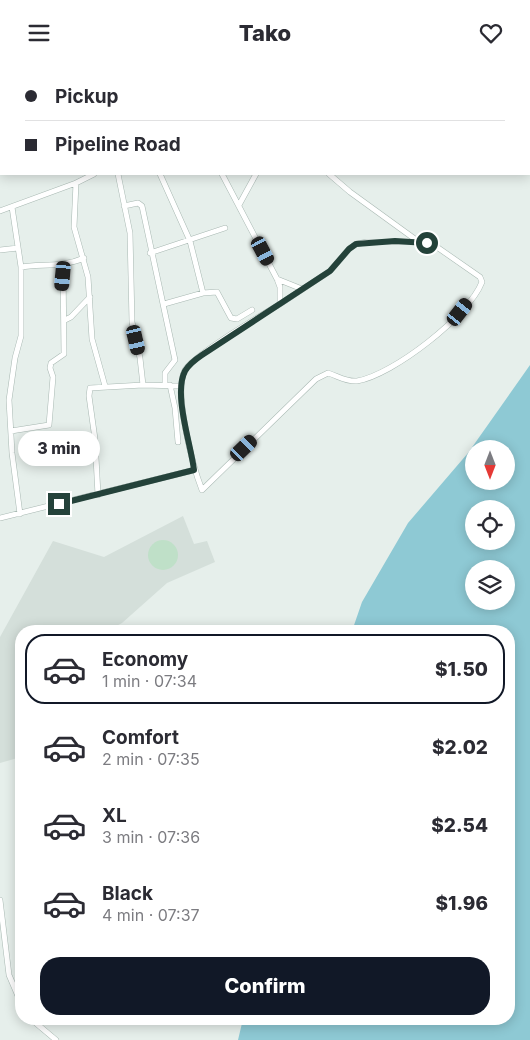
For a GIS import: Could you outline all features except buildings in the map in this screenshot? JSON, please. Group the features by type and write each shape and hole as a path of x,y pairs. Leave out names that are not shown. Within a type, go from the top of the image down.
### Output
{"street":[{"path":"0,211 76,183 92,175"},
{"path":"118,175 132,255 132,322 140,358 143,385"},
{"path":"160,175 190,241 203,293"},
{"path":"223,175 277,279 280,287 280,304"},
{"path":"239,205 255,175"},
{"path":"331,175 350,192 420,242"},
{"path":"76,183 74,227 84,258 90,297 92,339 105,386"},
{"path":"124,206 141,204 150,253 164,304 175,360 165,373 175,408 178,442"},
{"path":"12,207 21,267 21,336 9,396 20,514"},
{"path":"150,253 226,228"},
{"path":"420,242 441,248 480,277 482,282 460,312 440,334 370,377 349,381 334,375 322,374 202,490 194,470 181,398 181,386 186,368 195,360 302,289 330,271 349,249 356,244 420,242"},
{"path":"0,250 18,247"},
{"path":"21,267 55,263 63,265 84,258"},
{"path":"11,431 49,425 53,377 50,368 58,357 64,354 63,265"},
{"path":"277,279 302,289"},
{"path":"164,304 203,293 217,292 231,318 237,319 252,310"},
{"path":"65,320 71,317 90,297"},
{"path":"98,495 95,439 89,396 90,388 143,385 181,386"},
{"path":"0,518 194,470"},
{"path":"0,900 9,975 15,989"},
{"path":"38,1025 56,1040"}],"shaded area":[{"path":"183,516 194,544 207,541 215,562 167,583 118,625 15,625 15,759 0,763 0,637 53,541 104,557"}],"green space":[{"path":"163,540 169,541 177,549 177,561 169,569 163,570 157,569 149,561 148,555 149,549 157,541"}],"water":[{"path":"530,365 530,1040 238,1040 242,1025 515,1025 515,625 354,625 362,602 408,523 465,456 465,490 515,490 515,440 477,440"}],"route":[{"path":"59,504 194,470 180,392 181,381 189,365 330,271 349,249 356,244 395,241 427,243"}]}
